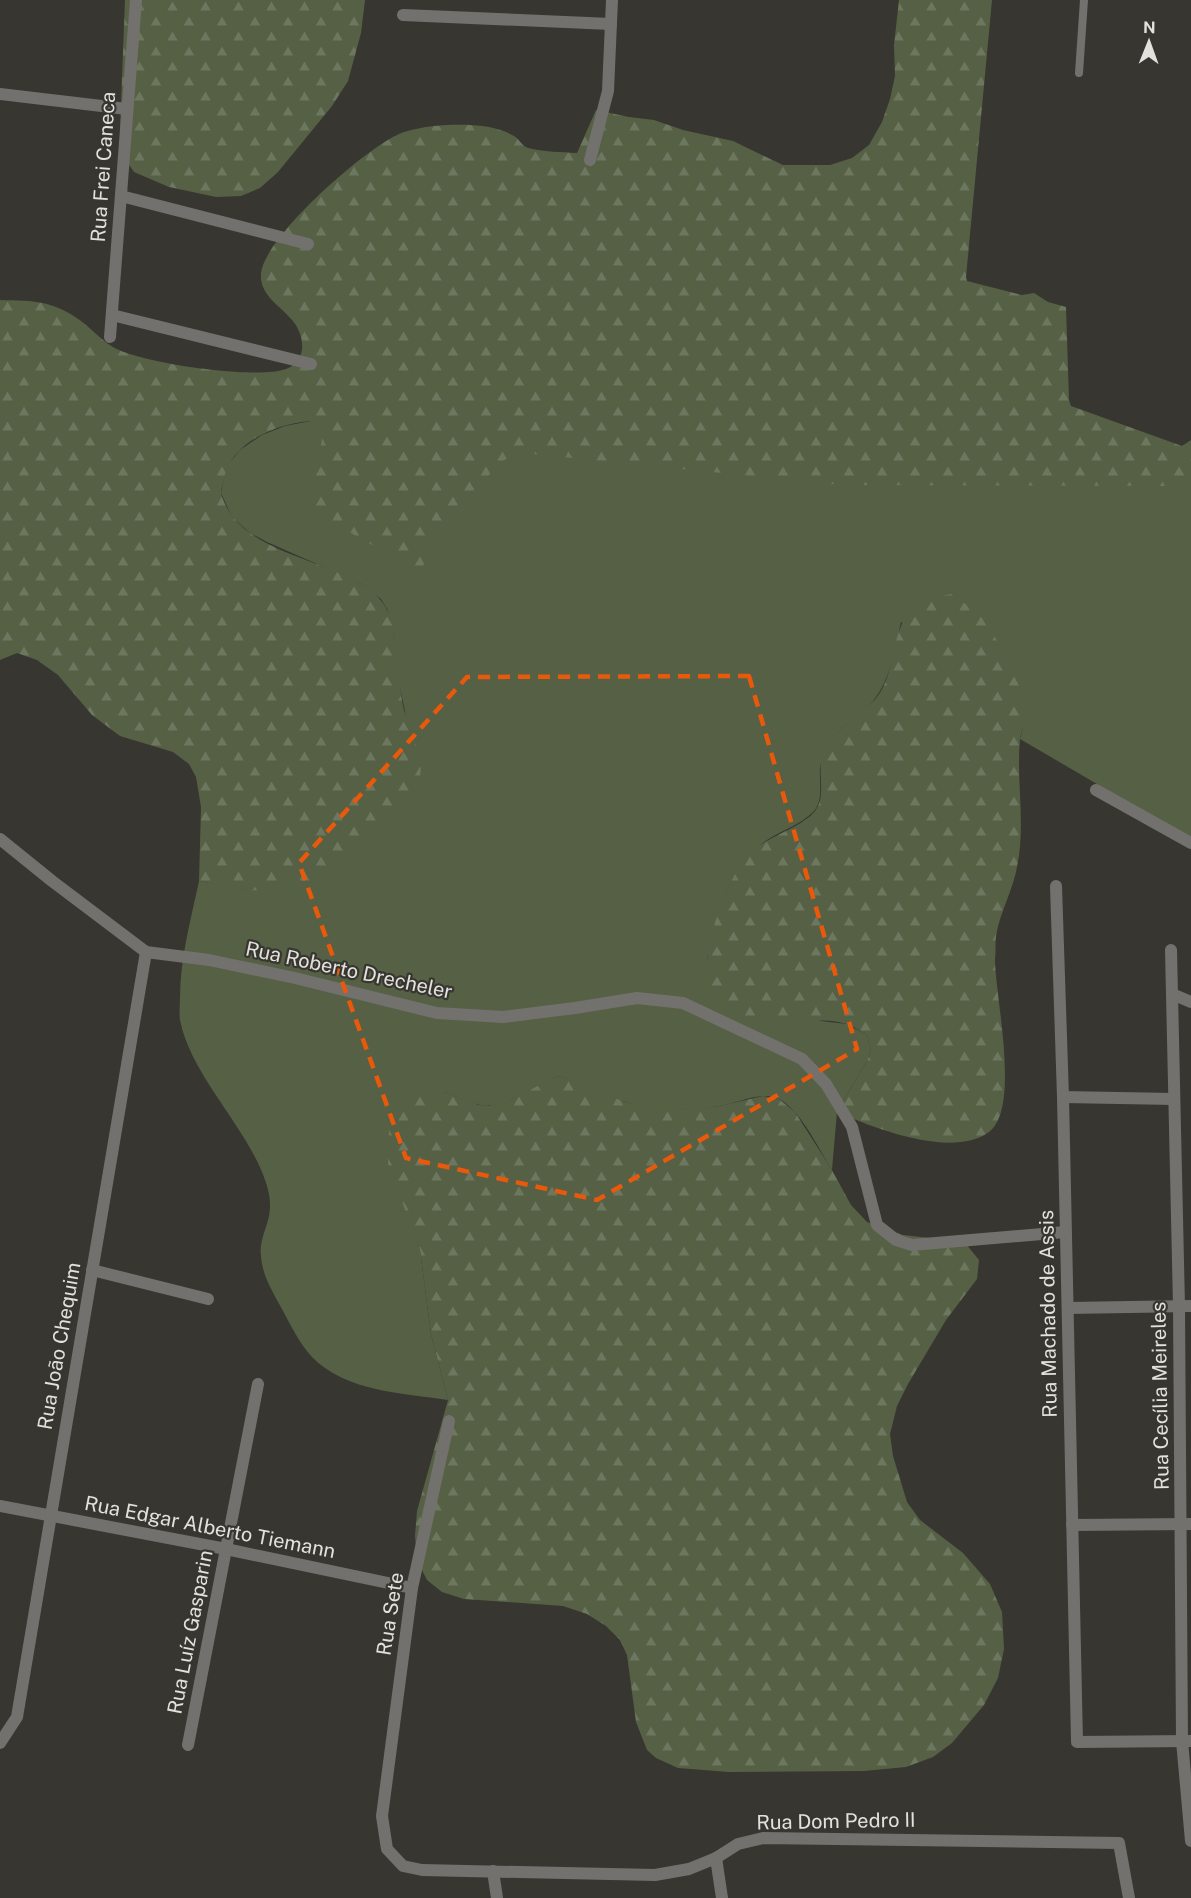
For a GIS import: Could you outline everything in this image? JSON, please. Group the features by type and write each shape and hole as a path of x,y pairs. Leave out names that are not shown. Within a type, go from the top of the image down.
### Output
{"street":[{"name":"Rua Frei Caneca","path":"110,337 136,0"},
{"path":"590,159 608,91 612,0"},
{"path":"403,15 611,24"},
{"path":"0,94 127,109"},
{"path":"121,196 308,244"},
{"path":"112,315 311,364"},
{"path":"1096,790 1191,843"},
{"name":"Rua Roberto Drecheler","path":"0,838 146,951 209,960 295,978 437,1013 503,1017 637,998 683,1003 802,1059 826,1084 852,1127 878,1225 896,1240 912,1245 1065,1232"},
{"name":"Rua Machado de Assis","path":"1056,886 1063,1097 1077,1742 1187,1741"},
{"name":"Rua Cecília Meireles","path":"1171,950 1174,1099 1185,1306 1187,1741 1191,1841"},
{"name":"Rua João Chequim","path":"0,1743 17,1717 146,951"},
{"path":"1172,994 1191,1002"},
{"path":"1063,1097 1174,1099"},
{"path":"92,1270 208,1299"},
{"path":"1068,1308 1185,1306"},
{"name":"Rua Luíz Gasparin","path":"188,1745 258,1384"},
{"name":"Rua Sete","path":"382,1816 412,1588 449,1421"},
{"name":"Rua Edgar Alberto Tiemann","path":"0,1506 412,1588"},
{"path":"1072,1525 1186,1524"},
{"name":"Rua Dom Pedro II","path":"382,1816 387,1849 404,1866 422,1870 655,1875 689,1869 716,1858 738,1844 763,1838 1119,1844 1129,1898"},
{"path":"716,1858 722,1898"},
{"path":"493,1870 497,1898"}],"lane":[{"path":"1079,72 1084,0"}],"highlighted area":[{"path":"749,676 857,1049 597,1200 406,1158 299,863 467,677"}],"green space":[{"path":"125,0 365,0 361,33 348,81 332,106 278,172 260,188 241,196 216,197 169,187 134,172 123,156 120,131"},
{"path":"899,0 992,0 967,281 1022,295 1034,293 1048,302 1066,307 1071,406 1182,446 1191,440 1191,486 841,485 513,452 430,532 422,573 310,510 325,421 310,421 279,427 249,442 238,453 229,465 224,479 221,491 223,499 233,517 244,529 259,539 360,583 384,604 396,643 404,710 418,751 420,776 417,785 404,801 373,828 342,862 319,877 308,882 271,890 236,889 199,881 201,807 196,777 189,764 173,752 120,736 92,715 58,675 37,660 17,653 0,660 0,300 52,305 71,314 113,347 147,359 225,371 271,372 286,369 298,360 302,340 292,320 263,288 261,273 267,257 280,237 319,195 384,143 399,134 421,128 475,125 505,132 514,136 528,148 577,153 596,110 654,120 683,130 733,141 783,165 830,165 852,158 869,145 882,122 895,76 894,45"},
{"path":"316,420 1191,474 1191,839 1020,739 1027,710 901,622 893,659 885,682 872,702 835,735 826,749 820,768 820,797 816,808 802,820 767,840 742,864 733,878 720,909 707,959 821,1021 847,1024 867,1035 871,1050 867,1061 837,1112 832,1170 810,1132 796,1114 789,1106 774,1097 750,1098 706,1108 667,1110 635,1105 560,1076 510,1100 490,1106 471,1103 444,1092 412,1225 420,1250 431,1334 448,1400 394,1393 341,1378 312,1357 304,1346 272,1291 262,1263 261,1246 270,1204 264,1178 242,1135 194,1059 180,1020 182,968 199,881 248,890 276,889 375,824 409,796 405,711 398,679 394,634 387,609 381,599 360,583 250,533 232,517 221,493 226,467 240,450 262,435 285,426"},
{"path":"951,594 977,612 986,623 1014,674 1027,709 1019,755 1020,851 996,939 996,976 1004,1050 1003,1100 998,1119 989,1132 973,1140 955,1143 913,1138 871,1126 837,1112 867,1061 871,1050 867,1035 850,1025 831,1021 770,1019 733,1012 719,1003 709,988 707,974 711,937 717,917 732,879 741,864 757,847 801,822 815,811 821,797 821,764 824,749 829,741 868,707 881,691 887,679 901,626 907,615 916,605 929,599"},
{"path":"560,1076 625,1102 650,1107 680,1110 720,1106 763,1096 779,1099 795,1112 851,1205 867,1222 903,1235 966,1244 979,1260 977,1279 946,1320 908,1384 897,1406 890,1434 893,1456 907,1502 920,1520 963,1553 990,1584 1002,1612 1004,1649 998,1678 984,1705 952,1743 933,1757 906,1767 864,1771 729,1772 678,1768 656,1758 647,1750 636,1722 627,1655 620,1640 606,1626 587,1614 563,1606 464,1599 442,1592 427,1580 417,1560 415,1536 417,1511 448,1400 431,1334 420,1250 388,1164 389,1130 400,1109 418,1095 444,1092 478,1105 489,1106 513,1099"}]}
